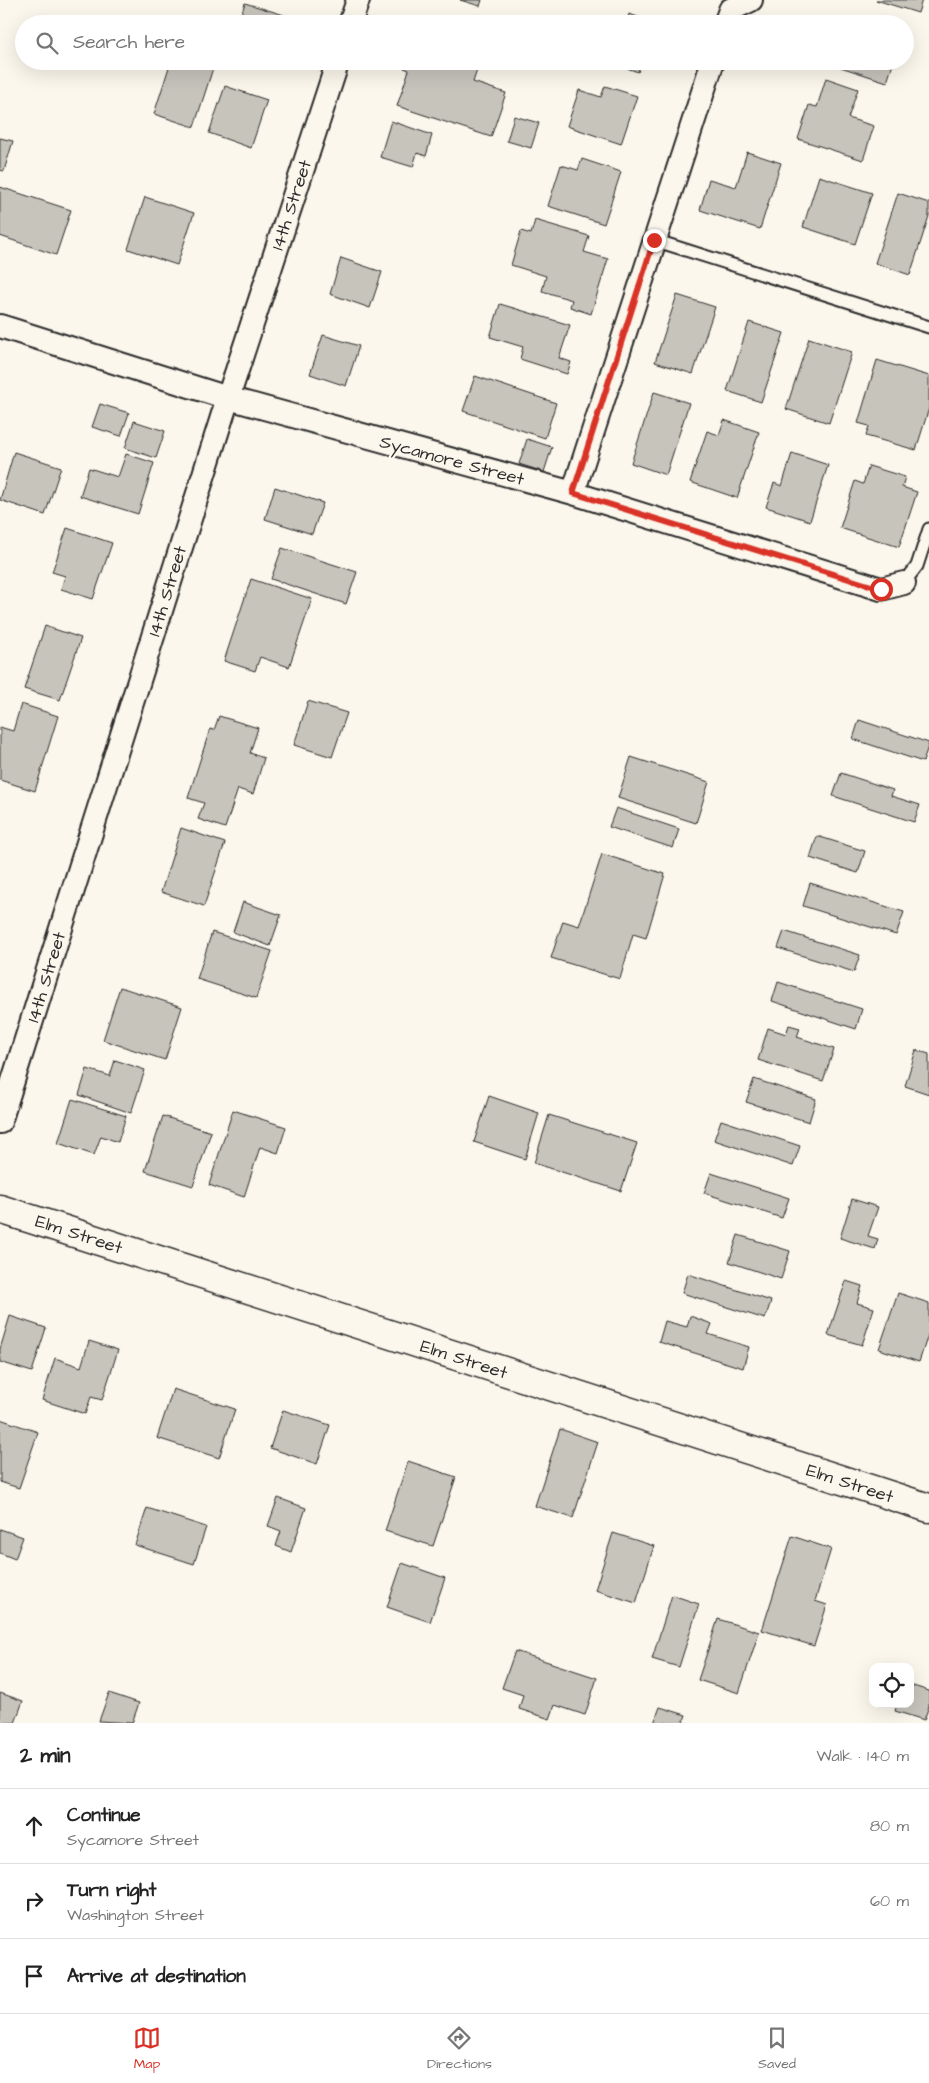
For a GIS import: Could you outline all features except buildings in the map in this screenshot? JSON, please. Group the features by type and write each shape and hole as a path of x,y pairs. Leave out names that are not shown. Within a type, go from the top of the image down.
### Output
{"main road":[{"name":"Elm Street","path":"0,1209 929,1508"}],"street":[{"path":"353,15 358,0"},
{"path":"728,15 730,10 751,0"},
{"name":"14th Street","path":"0,1122 228,398 335,70"},
{"path":"573,493 710,70"},
{"name":"Sycamore Street","path":"0,326 228,398 573,493 881,589 904,583"}],"lane":[{"path":"654,240 929,327"},
{"path":"904,583 917,566 929,529"}],"route":[{"path":"654,240 573,493 881,589"}]}
